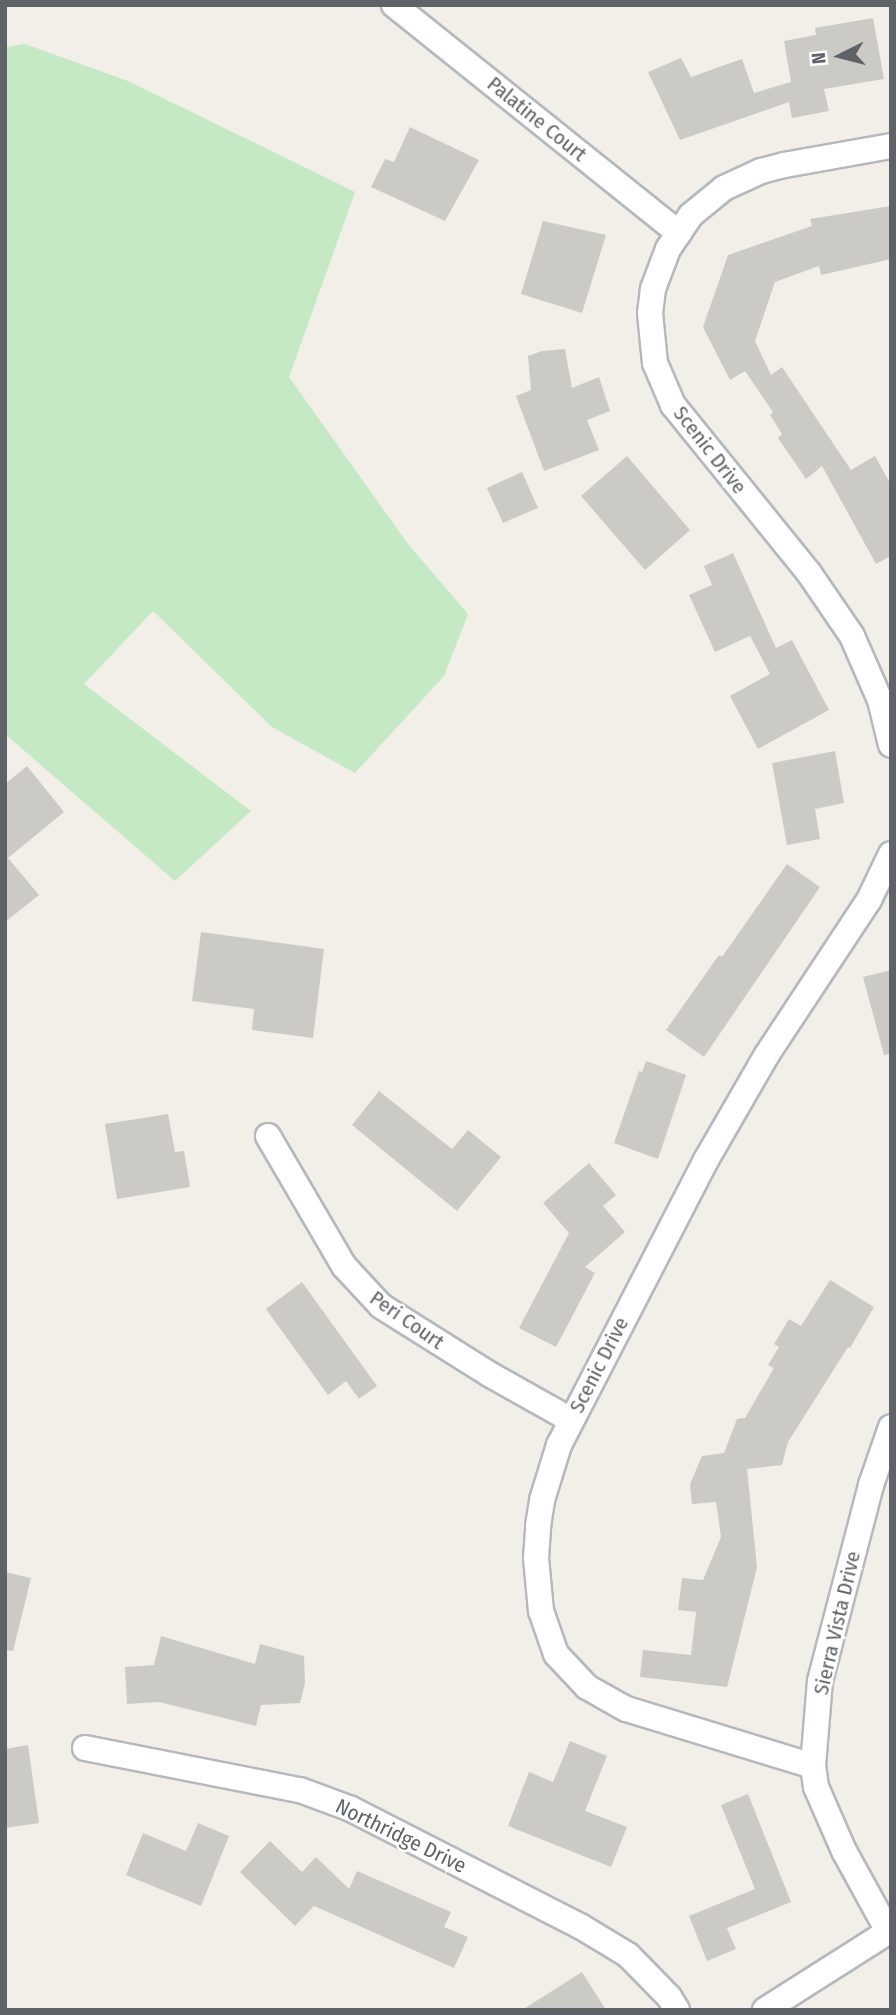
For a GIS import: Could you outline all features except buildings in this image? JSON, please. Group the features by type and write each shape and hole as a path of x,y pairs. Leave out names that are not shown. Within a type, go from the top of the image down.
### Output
{"street":[{"name":"Palatine Court","path":"394,5 679,233"},
{"name":"Scenic Drive","path":"891,146 761,171 724,188 703,203 679,233 659,269 650,313 655,363 663,386 684,420 809,573 852,636 880,700 891,745"},
{"name":"Scenic Drive","path":"813,1766 626,1709 587,1687 556,1654 541,1611 536,1558 542,1500 571,1420 734,1110 869,900 891,854"},
{"name":"Peri Court","path":"268,1136 344,1266 365,1292 413,1327 571,1420"},
{"name":"Sierra Vista Drive","path":"890,1931 844,1852 816,1787 813,1766 820,1681 871,1485 891,1427"},
{"name":"Northridge Drive","path":"85,1748 300,1790 351,1810 580,1926 616,1947 648,1974 677,2010"},
{"path":"765,2010 890,1931"}],"green space":[{"path":"25,44 128,81 355,192 289,377 408,544 468,614 444,676 355,773 272,727 153,611 84,684 251,811 175,881 5,734 5,47"}]}
